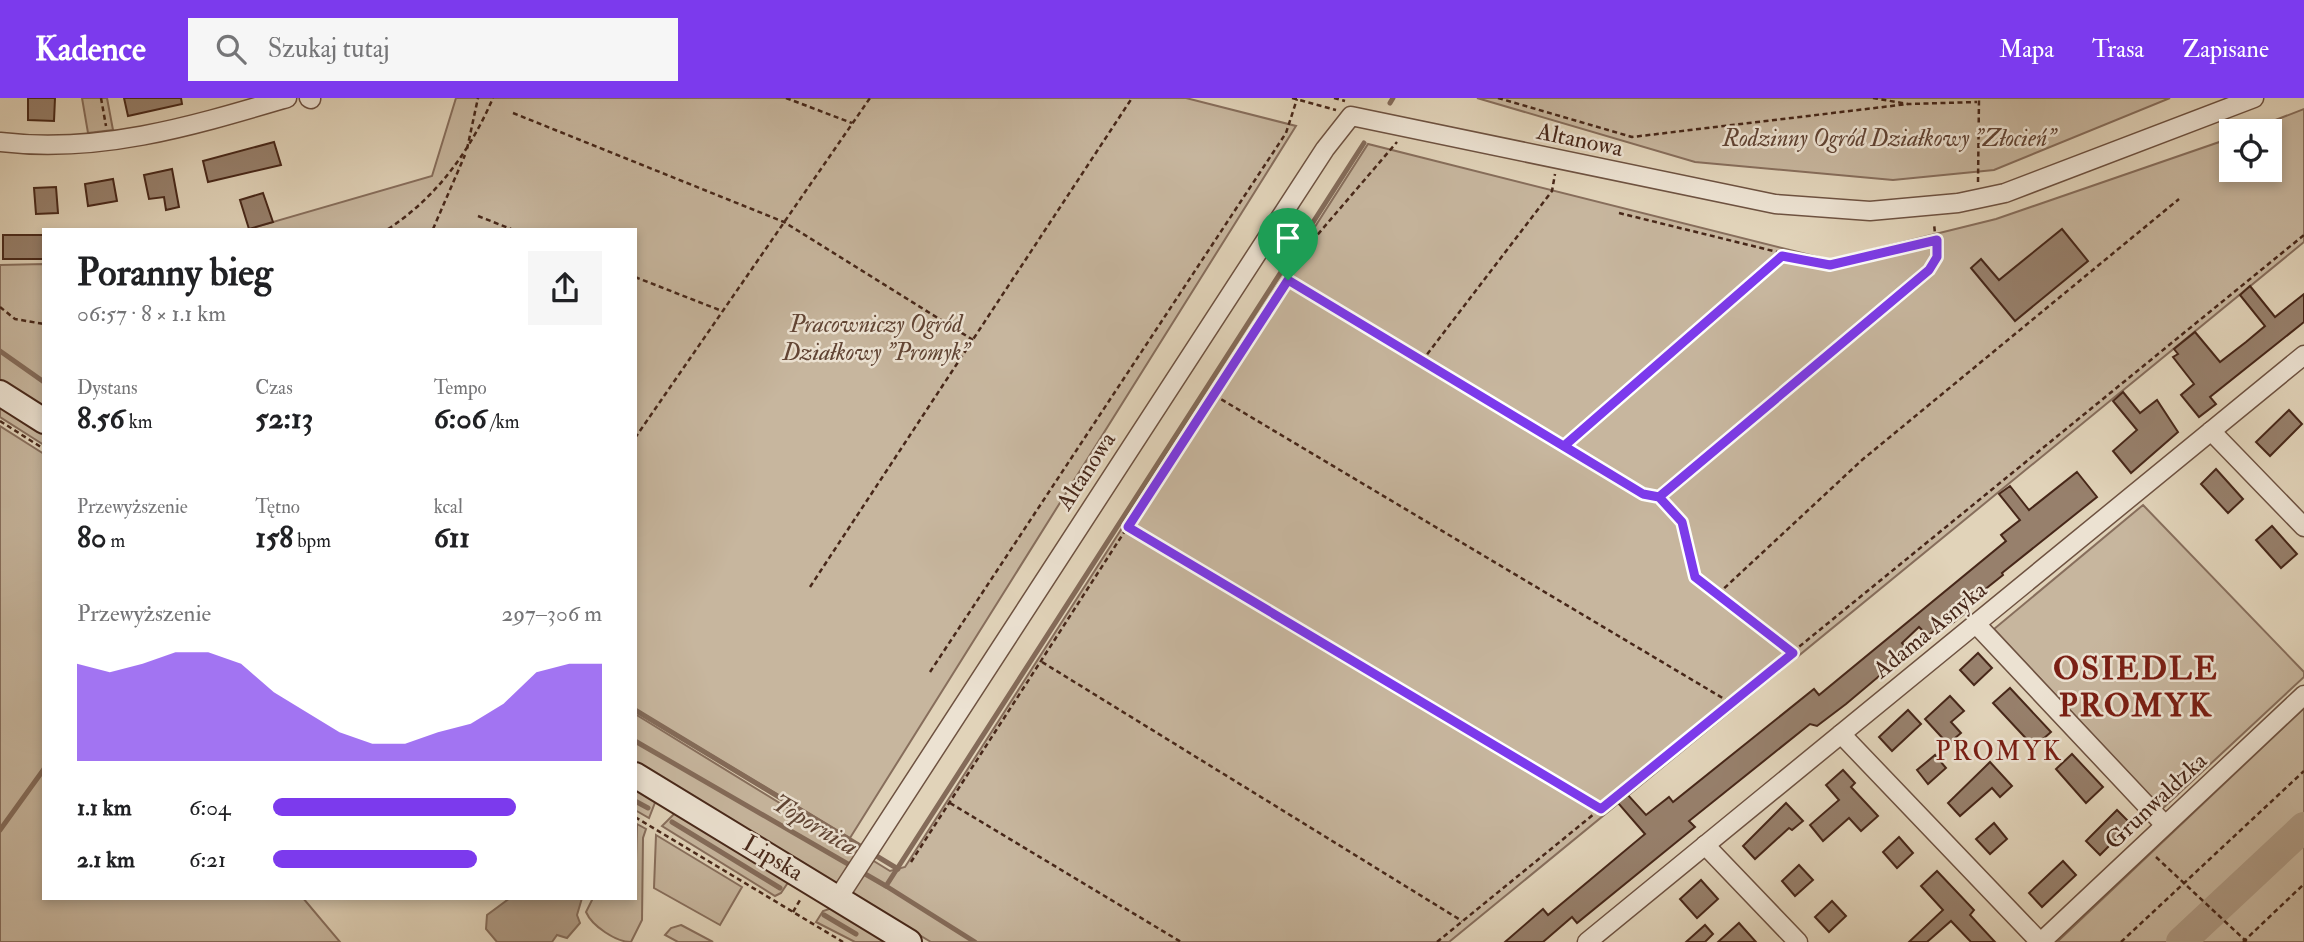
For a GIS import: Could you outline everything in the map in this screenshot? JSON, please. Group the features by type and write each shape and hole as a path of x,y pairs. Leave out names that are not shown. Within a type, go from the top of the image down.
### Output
{"main road":[{"path":"0,393 42,420"},
{"name":"Lipska","path":"637,776 843,890 909,942"}],"street":[{"path":"0,142 68,146 116,141 170,132 287,98"},
{"name":"Altanowa","path":"843,890 1351,108 1407,128 1754,201 1813,209 1870,211 1981,199 2106,156 2254,98"},
{"name":"Adama Asnyka","path":"1587,942 2304,355"},
{"path":"2211,431 2304,527"},
{"path":"1976,624 2165,825"},
{"name":"Grunwaldzka","path":"2040,942 2304,695"},
{"path":"1841,734 2040,942"},
{"path":"1705,845 1798,942"}],"path":[{"path":"101,98 107,133"},
{"path":"389,228 419,205 467,151 478,98"},
{"path":"433,228 493,98"},
{"path":"786,98 852,123"},
{"path":"637,435 870,98"},
{"path":"810,587 1132,98"},
{"path":"1292,98 1351,108"},
{"path":"1334,98 1351,108"},
{"path":"1499,98 1632,136 1908,104 1978,100 1977,172 1981,199"},
{"path":"1873,98 1908,104"},
{"path":"930,671 1286,133 1297,99"},
{"path":"513,113 783,222 973,340"},
{"path":"911,862 1288,280 1338,208 1407,128"},
{"path":"1422,361 1552,191 1558,160"},
{"path":"1718,594 1862,460 2179,199"},
{"path":"1619,214 1782,256 1830,265 1937,240"},
{"path":"478,216 508,228"},
{"path":"1659,497 1929,270 1937,257 1933,216"},
{"path":"1437,942 2304,235"},
{"path":"1564,446 1782,256"},
{"path":"637,278 722,311"},
{"path":"1288,280 1643,494 1659,497 1682,522 1695,577 1793,653"},
{"path":"0,307 15,319 42,324"},
{"path":"1213,395 1731,704"},
{"path":"0,421 42,448"},
{"path":"1128,527 1601,809"},
{"path":"1042,662 1462,921"},
{"path":"2121,942 2304,771"},
{"path":"950,803 1181,942"},
{"path":"637,818 843,942"},
{"path":"2144,845 2245,941 2304,884"}],"green space":[{"path":"82,98 107,98 113,130 88,133"},
{"name":"Pracowniczy Ogród Działkowy \"Promyk\"","path":"456,98 1186,98 1296,126 850,838 637,710 637,228 252,228 432,176"},
{"name":"Rodzinny Ogród Działkowy \"Złocień\"","path":"1477,98 2170,98 1994,170 1893,180 1695,162"},
{"path":"2304,109 2304,242 1449,942 931,942 637,763 637,715 890,871 905,867 1368,144 1830,260 1996,219 2219,142 2219,182 2282,182 2282,119 2278,119"},
{"path":"42,264 42,408 0,379 0,265"},
{"path":"0,406 42,433 42,444 0,417"},
{"path":"0,426 42,453 42,900 305,900 340,942 0,942"},
{"path":"2143,505 2304,672 2304,677 2162,809 1994,629"},
{"path":"2304,708 2304,942 2057,942"},
{"path":"637,789 656,800 649,818 637,811"},
{"path":"676,812 789,881 781,893 775,896 662,826"},
{"path":"637,824 646,829 643,838 642,920 631,942 605,932 593,923 586,912 592,900 637,900"},
{"path":"656,835 742,887 720,925 654,888"},
{"path":"832,908 892,942 855,942 816,922 823,911"},
{"path":"681,925 713,942 678,942 665,935 671,928"}],"shaded area":[{"path":"507,900 581,900 577,915 580,923 567,938 557,935 552,942 497,942 486,929 487,915"}],"building":[{"path":"28,98 55,98 54,121 28,120"},
{"path":"124,98 181,98 182,104 128,116"},
{"path":"274,142 281,165 208,182 203,161"},
{"path":"172,169 179,207 166,210 164,197 149,199 144,175"},
{"path":"113,179 117,201 88,206 85,184"},
{"path":"56,187 58,213 36,214 34,188"},
{"path":"263,193 273,222 249,228 240,200"},
{"path":"2062,229 2088,261 2015,321 1971,268 1981,259 1999,280"},
{"path":"3,235 42,235 42,259 3,259"},
{"path":"2250,286 2275,317 2304,294 2304,322 2210,397 2216,404 2199,417 2181,395 2194,384 2173,357 2178,354 2174,349 2195,332 2220,362 2246,342 2265,326 2240,295"},
{"path":"2123,392 2140,413 2157,400 2178,432 2131,473 2113,451 2137,430 2113,401"},
{"path":"2289,410 2302,424 2270,456 2256,442"},
{"path":"2216,469 2243,499 2228,513 2201,484"},
{"path":"2077,472 2097,497 1963,607 1967,612 1951,624 1948,620 1928,636 1919,627 1902,643 1909,651 1846,704 1817,726 1810,724 1689,821 1695,827 1577,923 1572,917 1543,942 1505,942 1543,909 1548,915 1645,834 1618,803 1628,795 1646,815 1669,797 1673,802 1814,689 1819,695 2006,541 2001,535 2020,520 1999,494 2010,486 2029,510"},
{"path":"2272,526 2297,554 2281,568 2256,540"},
{"path":"1978,653 1992,668 1974,685 1960,670"},
{"path":"2010,688 2051,732 2034,747 1993,703"},
{"path":"1950,696 1964,711 1951,722 1961,733 1948,744 1925,719"},
{"path":"1908,710 1921,724 1892,751 1879,737"},
{"path":"2072,754 2103,787 2086,803 2056,769"},
{"path":"1935,755 1946,768 1928,784 1917,770"},
{"path":"1990,762 2012,786 2000,797 1992,788 1960,816 1948,803"},
{"path":"1843,770 1855,783 1851,787 1878,816 1861,831 1849,818 1823,841 1810,825 1839,800 1826,785"},
{"path":"1786,803 1803,821 1792,830 1789,828 1755,859 1743,846"},
{"path":"2117,810 2131,824 2100,855 2086,841"},
{"path":"1994,823 2007,839 1990,854 1976,839"},
{"path":"1899,837 1913,853 1897,868 1883,852"},
{"path":"2063,861 2076,875 2042,907 2029,893"},
{"path":"1799,865 1813,880 1795,896 1782,881"},
{"path":"1937,871 1974,910 1970,915 1995,942 1971,942 1951,921 1927,942 1909,942 1943,910 1921,886"},
{"path":"1701,880 1718,899 1697,918 1680,899"},
{"path":"1832,901 1846,916 1829,932 1815,917"},
{"path":"1739,923 1756,942 1718,942"},
{"path":"1705,925 1713,934 1705,942 1686,942"}],"waterway":[{"path":"1390,103 1393,98"},
{"path":"886,886 1364,143"},
{"name":"Topornica","path":"0,351 42,381"},
{"path":"637,711 898,869"},
{"name":"Topornica","path":"637,742 886,886 975,942"},
{"path":"0,830 42,772"},
{"path":"637,802 648,808"},
{"path":"672,822 780,888"},
{"path":"2181,942 2304,827"},
{"path":"824,915 856,934"}],"district":[{"name":"OSIEDLE PROMYK","path":"2136,688"},
{"name":"PROMYK","path":"1999,752"}],"route":[{"path":"1288,280 1128,527 1601,809 1793,653 1695,577 1682,522 1659,497 1643,494 1564,446 1782,256 1830,265 1937,240 1937,257 1934,264 1915,283 1659,497 1643,494 1288,280"}]}
